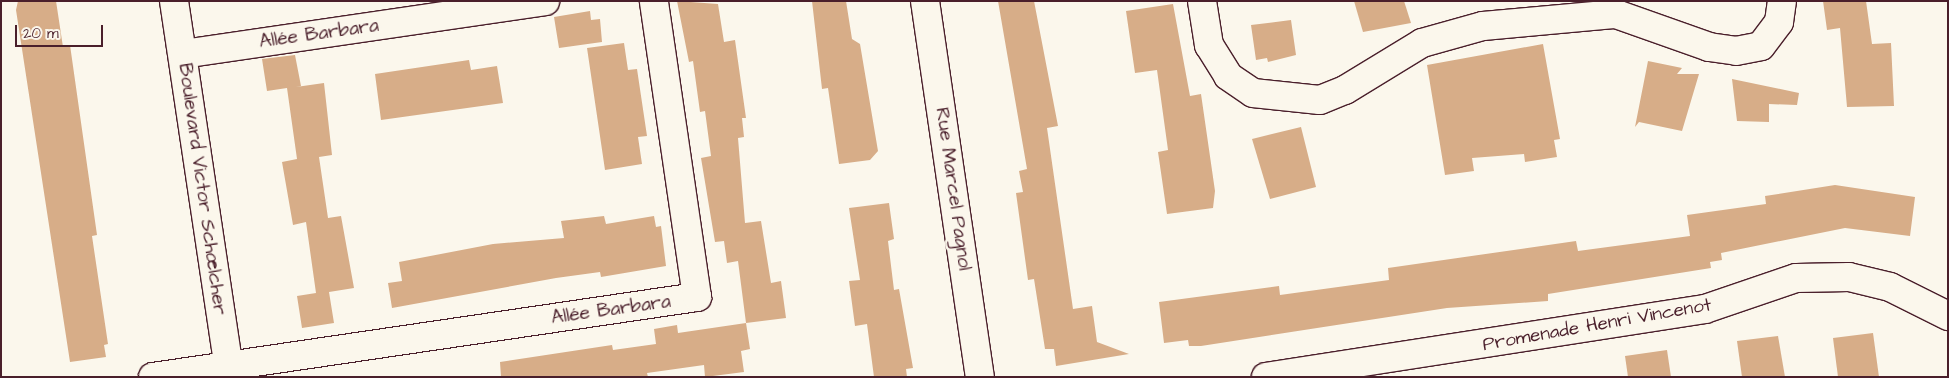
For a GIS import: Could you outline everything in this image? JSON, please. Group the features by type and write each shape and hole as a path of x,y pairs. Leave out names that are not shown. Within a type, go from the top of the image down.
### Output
{"street":[{"name":"Boulevard Victor Schœlcher","path":"174,1 229,371"},
{"name":"Allée Barbara","path":"183,54 545,1"},
{"name":"Allée Barbara","path":"229,371 697,297 654,1"},
{"name":"Rue Marcel Pagnol","path":"925,1 980,377"},
{"path":"1202,1 1208,45 1228,76 1254,94 1320,100 1345,90 1422,43 1483,26 1616,14 1709,47 1736,51 1761,46 1779,22 1782,1"},
{"name":"Promenade Henri Vincenot","path":"1266,377 1705,309 1796,278 1848,277 1890,287 1948,316"},
{"path":"153,377 229,371"}],"building":[{"path":"18,1 56,1 63,47 70,45 97,235 92,236 108,344 104,345 106,357 70,362 16,10"},
{"path":"677,1 718,4 724,42 735,40 746,118 742,118 744,137 738,138 745,223 761,221 771,283 781,281 786,318 746,323 738,261 727,263 724,241 715,242 701,158 711,156 705,111 700,112 693,61 689,62"},
{"path":"812,1 846,1 852,39 860,44 878,151 870,160 839,164 828,88 822,89"},
{"path":"998,1 1034,1 1058,126 1047,128 1073,309 1092,306 1097,342 1129,354 1056,366 1054,349 1045,349 1034,279 1028,280 1016,193 1023,192 1019,171 1027,169"},
{"path":"1354,1 1404,1 1411,23 1363,32"},
{"path":"1823,1 1866,1 1872,44 1891,43 1894,106 1847,107 1840,28 1827,30"},
{"path":"1173,4 1190,96 1201,94 1215,191 1213,208 1167,214 1158,152 1168,150 1157,70 1135,73 1126,11"},
{"path":"590,11 591,20 600,19 602,42 559,48 554,17"},
{"path":"1291,20 1296,55 1268,62 1267,58 1256,60 1251,25"},
{"path":"624,43 628,70 637,69 647,136 638,137 642,164 605,170 587,48"},
{"path":"1543,44 1560,139 1554,140 1557,157 1525,162 1524,154 1472,158 1474,171 1445,175 1427,65"},
{"path":"295,55 301,86 296,87 324,83 332,155 319,157 328,218 341,216 354,288 329,292 334,323 302,328 297,296 316,293 306,222 293,225 282,162 297,159 287,88 267,91 262,59"},
{"path":"469,60 471,70 497,66 503,103 381,120 375,74"},
{"path":"1648,61 1682,68 1677,74 1699,74 1682,131 1639,122 1635,127"},
{"path":"1732,79 1799,93 1797,105 1769,104 1769,122 1737,121"},
{"path":"1301,127 1316,187 1270,199 1252,139"},
{"path":"1835,185 1915,197 1910,236 1845,228 1721,253 1722,260 1710,262 1711,268 1548,294 1548,301 1447,308 1201,346 1189,346 1188,340 1164,343 1159,302 1279,286 1280,295 1389,280 1388,268 1576,241 1578,251 1690,236 1687,215 1766,204 1765,196"},
{"path":"889,203 894,239 888,241 894,290 899,289 913,368 906,369 907,377 874,377 867,324 855,326 849,281 860,280 849,208"},
{"path":"604,216 606,224 654,216 656,227 661,226 666,266 601,277 600,272 556,278 392,308 388,283 402,281 399,262 493,244 564,238 561,221"},
{"path":"746,323 750,349 741,351 744,372 705,377 704,365 647,373 648,377 501,377 500,362 612,345 613,350 656,344 654,329 677,325 678,333"},
{"path":"1873,333 1879,377 1838,377 1833,338"},
{"path":"1778,336 1785,377 1742,377 1737,341"},
{"path":"1667,350 1671,377 1628,377 1625,356"}]}
